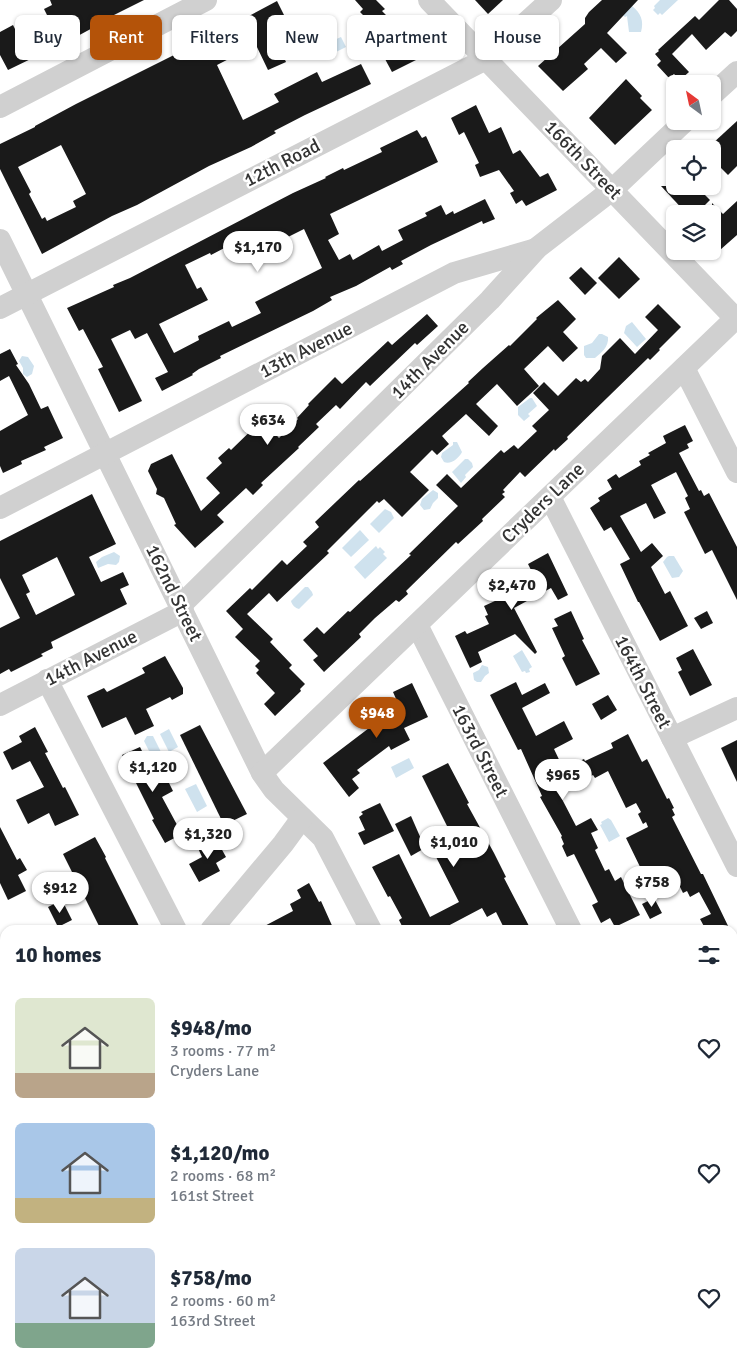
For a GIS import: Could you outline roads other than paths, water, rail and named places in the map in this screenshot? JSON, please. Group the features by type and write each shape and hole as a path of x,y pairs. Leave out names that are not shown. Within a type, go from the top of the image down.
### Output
{"street":[{"path":"0,107 206,0"},
{"name":"166th Street","path":"430,0 475,47"},
{"name":"12th Road","path":"534,15 551,0"},
{"name":"12th Road","path":"0,308 484,60"},
{"name":"166th Street","path":"487,60 736,318"},
{"path":"721,87 737,72"},
{"name":"14th Avenue","path":"0,705 182,609 490,300 537,248 612,190 675,130"},
{"name":"162nd Street","path":"0,240 262,773 274,790 323,838 368,925"},
{"name":"13th Avenue","path":"0,508 454,273 537,248"},
{"name":"Cryders Lane","path":"262,773 736,318"},
{"path":"684,368 737,472"},
{"name":"164th Street","path":"550,497 737,866"},
{"name":"163rd Street","path":"417,625 568,925"},
{"path":"47,680 173,925"},
{"path":"672,738 737,708"},
{"path":"215,925 283,844 302,818"}],"water":[{"path":"660,0 678,0 662,15 660,13 658,15 653,10"},
{"path":"632,6 638,11 641,18 641,32 629,32 627,16 625,17 621,13"},
{"path":"341,37 346,47 337,52 337,39"},
{"path":"632,322 646,339 637,347 624,333 626,326"},
{"path":"599,334 608,337 606,347 595,358 586,358 584,346 592,343"},
{"path":"22,356 28,357 34,366 32,374 27,377 23,374 23,368 19,361"},
{"path":"532,398 537,406 528,414 530,416 524,421 518,415 518,407"},
{"path":"453,442 457,442 462,452 459,457 449,463 444,462 441,457 442,453 453,445"},
{"path":"465,459 472,463 473,467 465,475 466,477 461,483 452,472"},
{"path":"433,490 438,493 438,498 430,509 424,510 420,505 422,499"},
{"path":"385,509 391,512 394,518 379,533 370,524"},
{"path":"360,530 369,540 351,557 342,548"},
{"path":"376,546 385,552 383,554 387,558 365,579 354,567"},
{"path":"114,552 120,556 119,562 116,565 108,564 98,568 96,562"},
{"path":"669,556 674,556 683,571 679,577 672,578 663,562"},
{"path":"305,587 308,587 313,595 299,609 296,608 291,601"},
{"path":"522,650 532,667 529,669 530,672 522,672 513,656"},
{"path":"482,665 488,667 489,673 481,682 477,682 474,680 473,673 479,670"},
{"path":"169,729 178,747 169,752 160,734"},
{"path":"147,736 153,736 161,752 158,758 152,757 144,741"},
{"path":"409,758 414,768 396,778 391,767"},
{"path":"196,784 207,806 197,812 185,789"},
{"path":"608,818 620,836 609,842 600,825 602,824 601,822"},
{"path":"434,826 444,845 434,850 424,832"}]}
